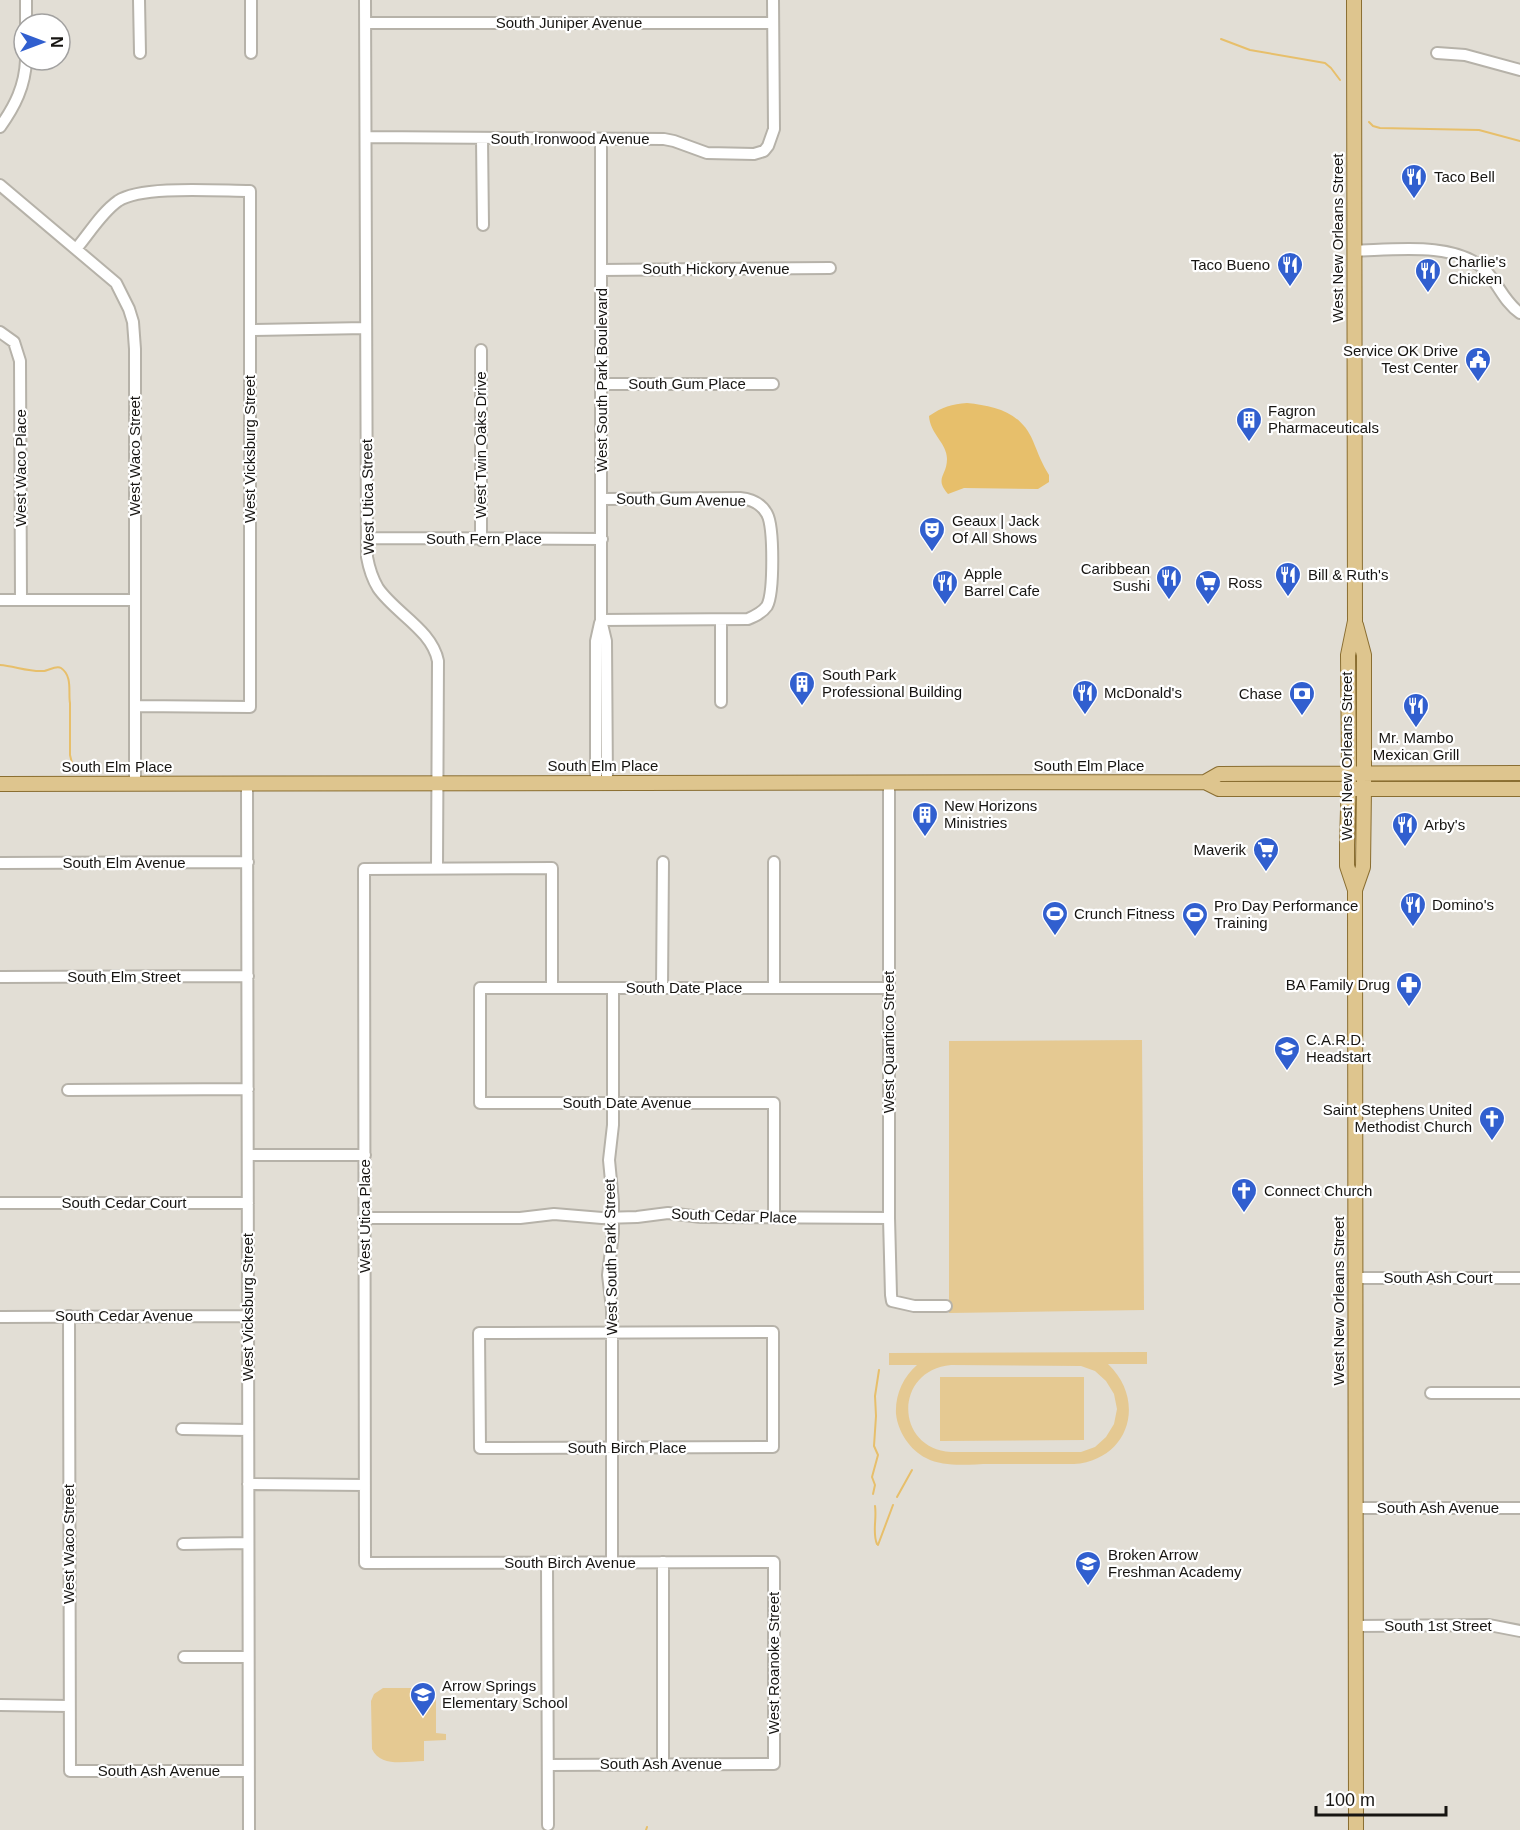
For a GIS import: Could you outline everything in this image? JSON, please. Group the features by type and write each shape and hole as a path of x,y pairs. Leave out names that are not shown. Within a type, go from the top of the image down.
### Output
{"main road":[{"name":"West New Orleans Street","path":"1354,0 1355,621 1348,655 1347,866 1355,890 1356,1830"},
{"name":"West New Orleans Street","path":"1355,621 1364,655 1363,867 1355,890"},
{"name":"South Elm Place","path":"1205,782 1219,774 1516,773"},
{"path":"1516,773 1516,789"},
{"name":"South Elm Place","path":"0,784 1205,782 1219,789 1516,789"}],"street":[{"path":"140,0 140,53"},
{"path":"251,0 251,53"},
{"name":"West Utica Street","path":"365,0 367,538 370,568 378,586 388,600 428,639 436,652 438,661 437,868"},
{"path":"773,0 773,23"},
{"name":"South Juniper Avenue","path":"366,23 773,23"},
{"name":"South Ironwood Avenue","path":"366,137 674,141 698,151 719,154 754,154 764,151 768,146 772,138 775,119 773,23"},
{"path":"1437,53 1465,55 1520,70"},
{"path":"0,127 21,93 24,72"},
{"path":"482,139 483,225"},
{"name":"West South Park Boulevard","path":"601,139 601,620 606,641 601,783"},
{"name":"West Waco Street","path":"0,185 116,284 133,322 135,348 135,784"},
{"name":"West Vicksburg Street","path":"76,249 108,210 128,196 149,191 250,191 250,707 135,706"},
{"path":"1354,251 1441,250 1465,256 1483,267 1509,303 1520,313"},
{"name":"South Hickory Avenue","path":"602,270 830,268"},
{"path":"250,330 366,328"},
{"name":"West Waco Place","path":"0,332 10,338 17,347 20,361 21,600"},
{"name":"West Twin Oaks Drive","path":"481,350 481,540"},
{"name":"South Gum Place","path":"602,384 773,384"},
{"name":"South Gum Avenue","path":"602,499 740,498 757,503 766,511 770,522 771,590 765,608 757,616 748,620 721,621"},
{"name":"South Fern Place","path":"367,538 602,539"},
{"path":"0,600 135,600"},
{"path":"601,620 721,621 721,702"},
{"name":"West Quantico Street","path":"889,782 889,1276 892,1301 914,1306 946,1306"},
{"name":"West Vicksburg Street","path":"247,783 249,1830"},
{"name":"South Elm Avenue","path":"0,863 248,862"},
{"path":"663,862 663,988"},
{"path":"774,862 774,988"},
{"path":"437,868 552,868 552,988"},
{"name":"West Utica Place","path":"365,1563 364,869 437,868"},
{"name":"South Elm Street","path":"0,977 248,976"},
{"name":"South Date Place","path":"480,1103 480,988 888,988"},
{"name":"West South Park Street","path":"612,1563 612,1309 608,1275 613,1218 609,1160 613,1125 613,988"},
{"path":"68,1090 248,1089"},
{"name":"South Date Avenue","path":"480,1103 774,1103 774,1218"},
{"path":"248,1155 365,1155"},
{"name":"South Cedar Court","path":"0,1203 248,1203"},
{"name":"South Cedar Place","path":"365,1218 520,1218 554,1214 613,1218 668,1213 701,1217 889,1218"},
{"name":"South Ash Court","path":"1356,1278 1520,1278"},
{"name":"West Waco Street","path":"69,1316 70,1771"},
{"name":"South Cedar Avenue","path":"0,1317 248,1316"},
{"name":"South Birch Place","path":"612,1332 773,1332 773,1447 480,1448 479,1333 612,1332"},
{"path":"1431,1393 1520,1393"},
{"path":"183,1429 248,1430"},
{"path":"248,1484 365,1485"},
{"name":"South Ash Avenue","path":"1356,1508 1520,1508"},
{"path":"183,1544 248,1543"},
{"path":"663,1562 663,1764"},
{"name":"South Birch Avenue","path":"365,1563 774,1562"},
{"name":"West Roanoke Street","path":"774,1562 774,1764"},
{"path":"547,1563 548,1824"},
{"name":"South 1st Street","path":"1356,1626 1489,1625 1520,1631"},
{"path":"184,1657 248,1657"},
{"path":"0,1705 69,1706"},
{"name":"South Ash Avenue","path":"548,1764 774,1764"},
{"name":"South Ash Avenue","path":"70,1771 249,1771"}],"shaded area":[{"path":"967,403 1006,412 1022,423 1049,475 1049,482 1038,489 964,488 948,494 942,484 946,453 932,428 929,416 947,406"},
{"path":"1142,1040 1144,1310 949,1313 949,1041"},
{"path":"1147,1352 1147,1364 1108,1364 1120,1379 1127,1395 1129,1411 1126,1426 1119,1440 1108,1452 1093,1460 1074,1464 958,1465 926,1458 906,1440 897,1421 897,1400 904,1381 917,1365 889,1365 889,1353","holes":["951,1365 1081,1366 1095,1371 1106,1381 1114,1394 1117,1409 1114,1424 1106,1437 1095,1447 1081,1452 951,1452 932,1447 919,1437 911,1424 908,1409 911,1394 919,1380 932,1370"]},
{"path":"940,1377 1084,1377 1084,1440 940,1441"},
{"path":"383,1688 432,1688 436,1690 436,1733 446,1734 446,1740 424,1741 424,1761 388,1761 381,1759 372,1749 371,1701 374,1694"}],"waterway":[{"path":"1221,39 1250,50 1325,63 1340,80"},
{"path":"1369,122 1380,128 1479,130 1520,141"},
{"path":"0,665 38,671 59,667 65,671 69,685 72,763"},
{"path":"873,1494 875,1485 872,1477 878,1455 874,1446 875,1396 879,1370"},
{"path":"897,1497 912,1470"},
{"path":"878,1545 893,1505"},
{"path":"875,1506 877,1544"}],"place":[{"name":"Taco Bell","path":"1414,200"},
{"name":"Taco Bueno","path":"1290,288"},
{"name":"Charlie's Chicken","path":"1428,294"},
{"name":"Service OK Drive Test Center","path":"1478,383"},
{"name":"Fagron Pharmaceuticals","path":"1249,443"},
{"name":"Geaux | Jack Of All Shows","path":"932,553"},
{"name":"Bill & Ruth's","path":"1288,598"},
{"name":"Caribbean Sushi","path":"1169,601"},
{"name":"Apple Barrel Cafe","path":"945,606"},
{"name":"Ross","path":"1208,606"},
{"name":"South Park Professional Building","path":"802,707"},
{"name":"McDonald's","path":"1085,716"},
{"name":"Chase","path":"1302,717"},
{"name":"Mr. Mambo Mexican Grill","path":"1416,729"},
{"name":"New Horizons Ministries","path":"925,838"},
{"name":"Arby's","path":"1405,848"},
{"name":"Maverik","path":"1266,873"},
{"name":"Domino's","path":"1413,928"},
{"name":"Crunch Fitness","path":"1055,937"},
{"name":"Pro Day Performance Training","path":"1195,938"},
{"name":"BA Family Drug","path":"1409,1008"},
{"name":"C.A.R.D. Headstart","path":"1287,1072"},
{"name":"Saint Stephens United Methodist Church","path":"1492,1142"},
{"name":"Connect Church","path":"1244,1214"},
{"name":"Broken Arrow Freshman Academy","path":"1088,1587"},
{"name":"Arrow Springs Elementary School","path":"423,1718"}]}
